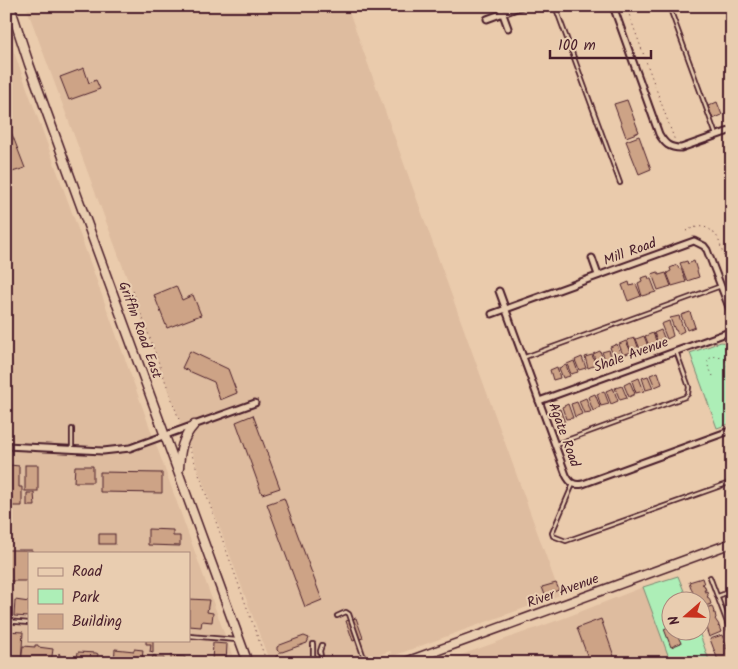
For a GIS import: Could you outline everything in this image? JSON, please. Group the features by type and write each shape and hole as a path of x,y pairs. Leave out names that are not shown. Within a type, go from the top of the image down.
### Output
{"main road":[{"name":"Griffin Road East","path":"10,6 32,73 248,663"},
{"path":"179,472 182,445 188,431 194,425"},
{"name":"River Avenue","path":"403,663 732,543"}],"street":[{"path":"500,6 508,28"},
{"path":"487,19 522,6"},
{"path":"613,6 663,140 671,147 681,148 732,130"},
{"name":"Mill Road","path":"492,314 694,241 704,246 707,250 732,315"},
{"path":"592,258 598,275"},
{"name":"Agate Road","path":"499,291 566,475 573,484 583,484 732,430"},
{"name":"Shale Avenue","path":"539,401 732,331"},
{"path":"6,446 103,451 130,448 255,403"}],"lane":[{"path":"555,6 620,183"},
{"path":"669,6 716,135"},
{"path":"523,358 721,286"},
{"path":"555,445 685,397 688,394 689,387 676,351"},
{"path":"72,429 72,450"},
{"path":"573,484 552,532 553,536 566,541 732,482"},
{"path":"710,577 732,636"},
{"path":"718,596 732,591"},
{"path":"337,616 346,612 349,614 363,655 363,658 353,663"},
{"path":"6,621 28,623"},
{"path":"190,636 240,641"},
{"path":"313,644 313,656 316,663"},
{"path":"322,645 320,651 322,663"},
{"path":"278,658 280,663"}],"path":[{"path":"626,6 675,141"},
{"path":"686,231 701,226 714,233 718,238 732,282"},
{"path":"133,291 181,424"},
{"path":"728,342 725,358 732,378"},
{"path":"713,376 708,366 708,359 716,356 725,358"},
{"path":"188,444 268,663"},
{"path":"366,663 390,654"}],"shaded area":[{"path":"26,6 347,6 560,595 393,656 390,651 357,663 270,663"},
{"path":"6,30 235,663 6,663"},
{"path":"643,587 660,633 660,642 663,642 671,663 439,663 567,617"}],"green space":[{"path":"721,342 729,343 732,351 732,423 717,428 690,353"},
{"path":"678,576 684,592 660,592 660,633 643,587"},
{"path":"663,642 703,642 710,663 671,663"}],"building":[{"path":"84,68 89,83 96,80 100,89 69,100 60,77"},
{"path":"627,100 639,132 626,137 614,104"},
{"path":"717,102 722,115 713,119 708,106"},
{"path":"6,117 9,125 11,125 12,128 10,129 25,168 6,174"},
{"path":"639,136 651,169 639,174 626,141"},
{"path":"687,261 688,264 694,261 699,277 687,281 680,263"},
{"path":"677,265 679,269 681,268 686,282 672,286 667,273 671,271 670,268"},
{"path":"658,272 659,275 666,273 671,286 658,290 652,274"},
{"path":"648,276 656,292 642,296 638,283 642,281 641,278"},
{"path":"629,282 630,286 636,284 641,296 628,301 622,285"},
{"path":"176,286 182,300 193,295 201,315 167,328 154,295"},
{"path":"690,312 695,327 687,330 681,315"},
{"path":"679,316 684,331 678,334 670,318"},
{"path":"669,321 673,336 667,339 661,324"},
{"path":"661,330 665,340 658,342 654,333"},
{"path":"653,333 657,343 649,346 645,336"},
{"path":"644,336 648,346 640,349 636,339"},
{"path":"635,338 639,350 634,352 631,351 627,340"},
{"path":"626,341 631,352 623,355 619,344"},
{"path":"617,344 621,356 614,358 610,347"},
{"path":"609,350 612,359 606,361 602,352"},
{"path":"190,351 228,369 237,393 220,400 214,382 182,368"},
{"path":"600,351 604,362 597,365 593,354"},
{"path":"592,355 596,365 588,368 585,357"},
{"path":"582,357 586,368 579,370 575,360"},
{"path":"574,361 578,372 571,374 567,364"},
{"path":"566,365 570,376 563,378 559,368"},
{"path":"557,367 560,378 553,380 550,370"},
{"path":"658,372 662,384 655,387 650,375"},
{"path":"648,376 653,388 646,390 642,378"},
{"path":"639,378 644,391 636,393 632,381"},
{"path":"630,382 635,394 629,397 624,385"},
{"path":"622,386 627,398 620,400 615,388"},
{"path":"613,388 618,401 611,404 606,391"},
{"path":"604,391 609,404 601,406 597,394"},
{"path":"595,394 600,407 593,411 588,397"},
{"path":"586,398 591,412 584,413 579,401"},
{"path":"577,402 582,414 575,417 571,404"},
{"path":"568,404 573,418 566,419 562,407"},
{"path":"560,409 565,423 558,424 553,411"},
{"path":"253,415 280,488 262,494 236,422"},
{"path":"10,465 19,466 19,487 22,487 22,506 10,506"},
{"path":"25,465 38,465 38,491 25,491"},
{"path":"75,466 93,466 93,482 74,482"},
{"path":"100,472 162,473 162,493 100,492"},
{"path":"27,493 34,493 35,506 27,506"},
{"path":"284,498 322,600 305,607 267,504"},
{"path":"148,529 173,530 173,536 180,536 180,546 148,545"},
{"path":"99,534 115,534 115,544 99,544"},
{"path":"6,550 32,550 32,552 28,552 28,581 6,581"},
{"path":"702,578 705,592 693,592 689,582"},
{"path":"556,583 559,590 545,595 542,587"},
{"path":"190,599 209,600 207,612 213,613 212,622 202,621 201,627 190,626"},
{"path":"15,600 28,602 28,617 14,616"},
{"path":"712,606 721,632 710,637 710,607"},
{"path":"356,618 363,638 353,641 346,621"},
{"path":"601,619 615,659 605,663 590,663 577,628"},
{"path":"6,631 23,632 21,663 6,663"},
{"path":"722,635 723,642 725,642 729,653 728,655 730,655 732,661 719,663 710,639"},
{"path":"304,636 309,638 307,643 282,652 277,650 277,647 280,645"},
{"path":"146,642 153,642 153,653 150,652 151,644 146,644"},
{"path":"669,642 681,642 681,643 671,647"},
{"path":"213,643 227,644 226,663 212,662"},
{"path":"35,645 53,649 51,663 21,663 23,646 35,647"},
{"path":"115,649 143,650 142,661 146,663 114,663"},
{"path":"78,652 96,653 98,654 97,660 114,663 58,663 59,653 61,657 77,658"},
{"path":"153,656 164,658 164,663 151,663"},
{"path":"171,656 185,657 184,663 171,663"}]}
